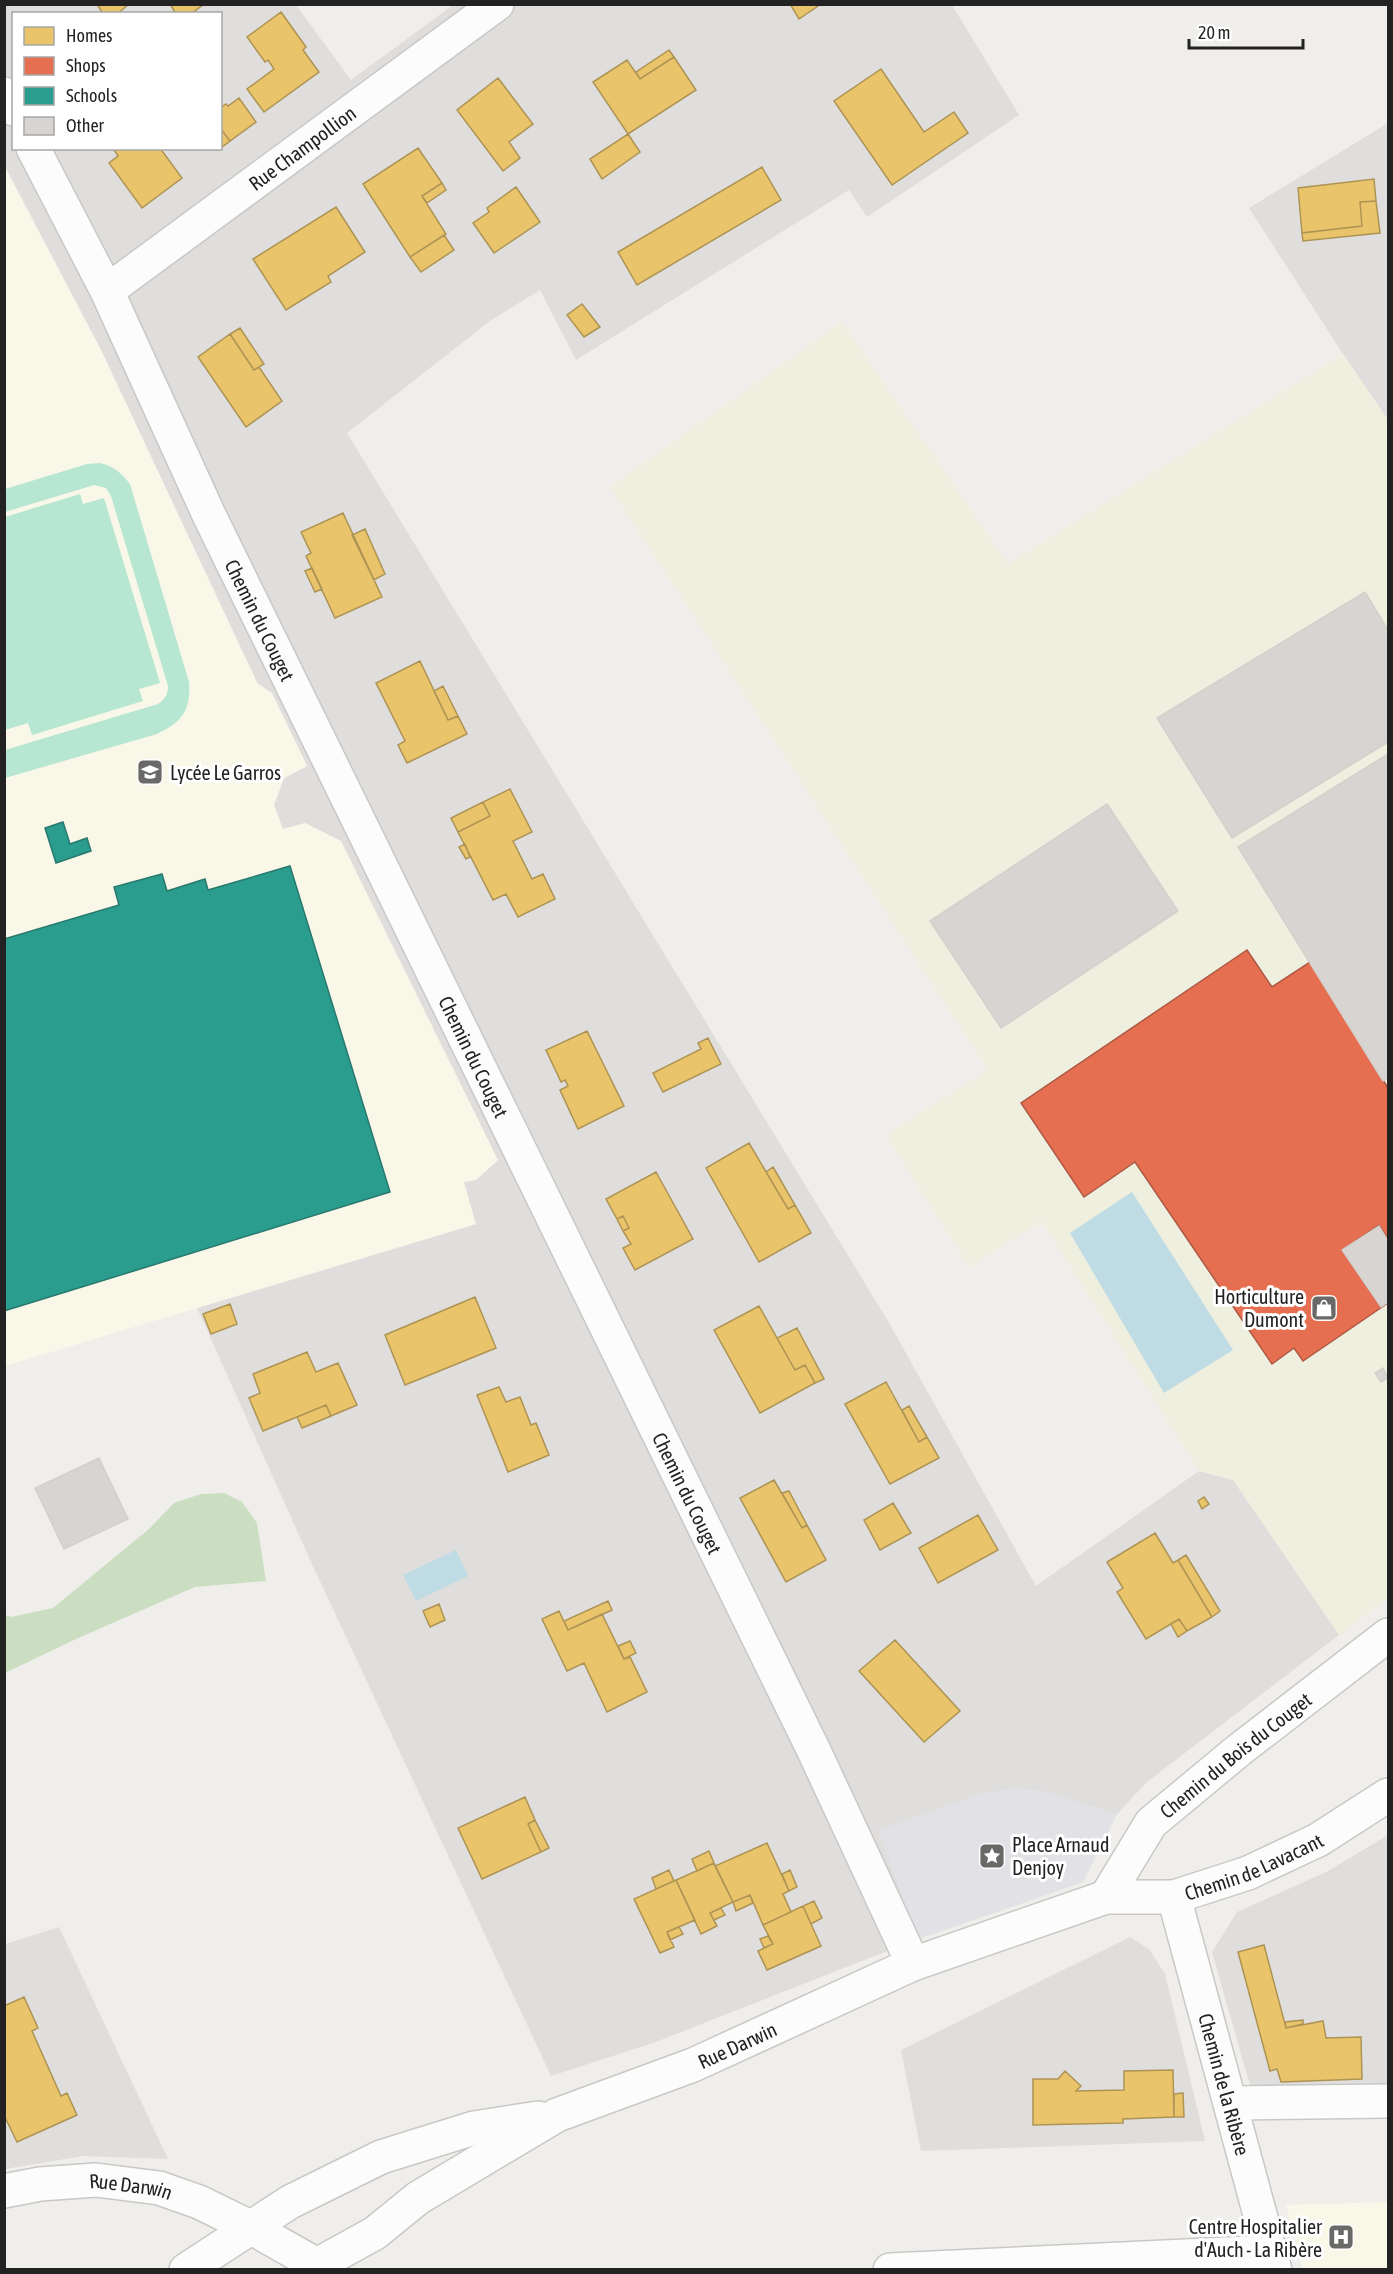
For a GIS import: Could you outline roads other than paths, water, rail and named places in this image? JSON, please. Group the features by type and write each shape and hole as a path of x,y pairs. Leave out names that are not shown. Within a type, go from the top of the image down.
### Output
{"street":[{"name":"Rue Champollion","path":"107,291 497,4"},
{"name":"Chemin du Couget","path":"34,150 107,291 209,514 814,1751 913,1964"},
{"name":"Chemin du Bois du Couget","path":"1106,1897 1151,1823 1239,1750 1389,1635"},
{"name":"Chemin de Lavacant","path":"1106,1897 1174,1897 1248,1873 1317,1840 1389,1795"},
{"path":"913,1964 1106,1897"},
{"name":"Chemin de la Ribère","path":"1174,1897 1273,2261"},
{"name":"Rue Darwin","path":"4,2191 40,2184 96,2180 159,2188 199,2202 328,2268 418,2198 557,2115 693,2065 913,1964"},
{"path":"1230,2103 1389,2101"},
{"name":"Rue Darwin","path":"250,2227 290,2202 381,2157 474,2128 557,2115"},
{"path":"186,2270 250,2227 278,2270"},
{"path":"890,2270 1273,2261"},
{"path":"283,2270 328,2268"}],"water":[{"path":"1132,1192 1233,1350 1164,1393 1070,1233"},
{"path":"456,1550 468,1576 416,1601 403,1575"}],"place":[{"name":"Lycée Le Garros","path":"150,772"},
{"name":"Horticulture Dumont","path":"1324,1308"},
{"name":"Place Arnaud Denjoy","path":"992,1856"},
{"name":"Centre Hospitalier d'Auch - La Ribère","path":"1341,2237"}]}
